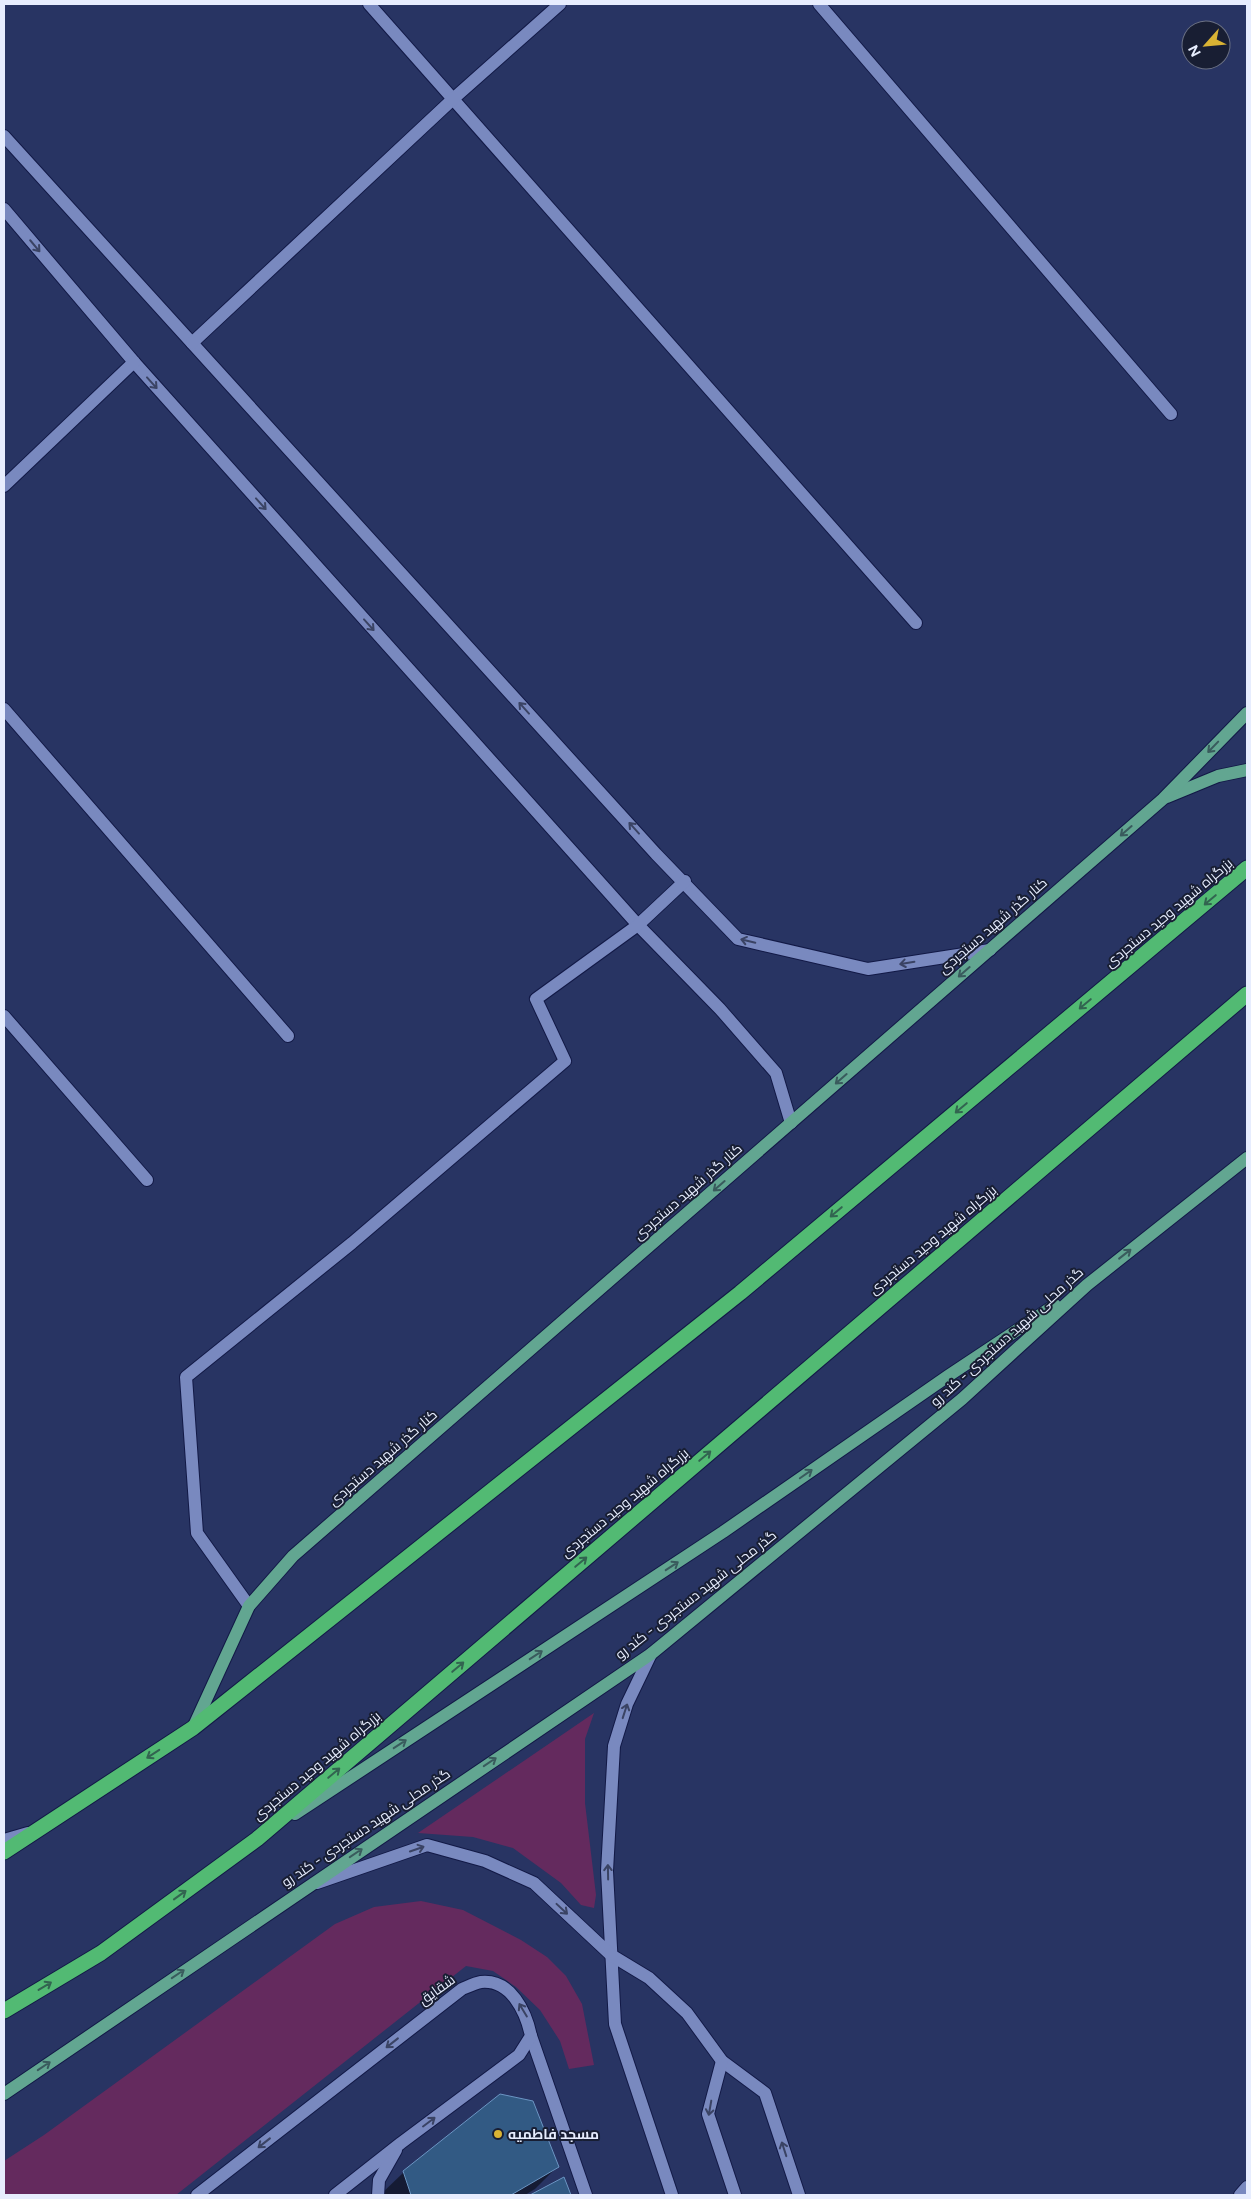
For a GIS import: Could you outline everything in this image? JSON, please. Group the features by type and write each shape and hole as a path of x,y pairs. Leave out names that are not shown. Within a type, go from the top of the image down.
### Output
{"highway":[{"name":"بزرگراه شهید وحید دستجردی","path":"4,1852 194,1728 740,1293 1247,868"},
{"name":"بزرگراه شهید وحید دستجردی","path":"4,2012 101,1953 257,1839 1247,994"}],"main road":[{"name":"کنار گذر شهید دستجردی","path":"194,1728 250,1606 293,1556 1163,799 1247,712"},
{"path":"1163,799 1218,776 1247,770"},
{"name":"گذر محلی شهید دستجردی - کند رو","path":"4,2094 305,1887 650,1654 962,1399 1087,1285 1247,1158"},
{"path":"257,1839 723,1532 948,1376 1087,1285"}],"street":[{"path":"369,4 916,623"},
{"path":"192,343 453,99 560,4"},
{"path":"819,4 1171,414"},
{"path":"4,136 656,854 685,881 738,939 868,969 990,950"},
{"path":"4,209 134,362 638,925 720,1009 776,1073 791,1123"},
{"path":"4,486 134,362"},
{"path":"4,709 288,1036"},
{"path":"250,1606 197,1533 186,1377 352,1244 565,1061 536,999 638,925 685,881"},
{"path":"4,1016 147,1180"},
{"path":"650,1654 627,1704 614,1746 607,1871 615,2024 672,2195"},
{"path":"4,1840 37,1830"},
{"path":"305,1887 427,1845 485,1861 534,1883 612,1955 649,1978 687,2013 722,2061 765,2093 799,2195"},
{"name":"شقایق","path":"197,2195 462,1988 481,1982 500,1986 516,1998 527,2017 531,2036 586,2195"},
{"path":"335,2195 400,2143 519,2055 531,2036"},
{"path":"722,2061 708,2114 735,2195"},
{"path":"378,2195 379,2180 400,2143"},
{"path":"1240,2195 1247,2187"}],"shaded area":[{"path":"594,1713 585,1739 585,1803 596,1895 594,1908 581,1905 561,1883 513,1848 473,1837 418,1833"},
{"path":"421,1901 463,1910 521,1940 547,1957 566,1976 582,2004 594,2065 569,2069 560,2041 540,2010 516,1987 493,1971 466,1966 176,2195 4,2195 4,2161 44,2135 335,1924 374,1907"}],"building":[{"name":"مسجد فاطمیه","path":"500,2094 533,2101 559,2167 511,2195 411,2195 403,2171"},
{"path":"564,2177 571,2195 530,2195"}],"place":[{"name":"مسجد فاطمیه","path":"498,2134"}]}
